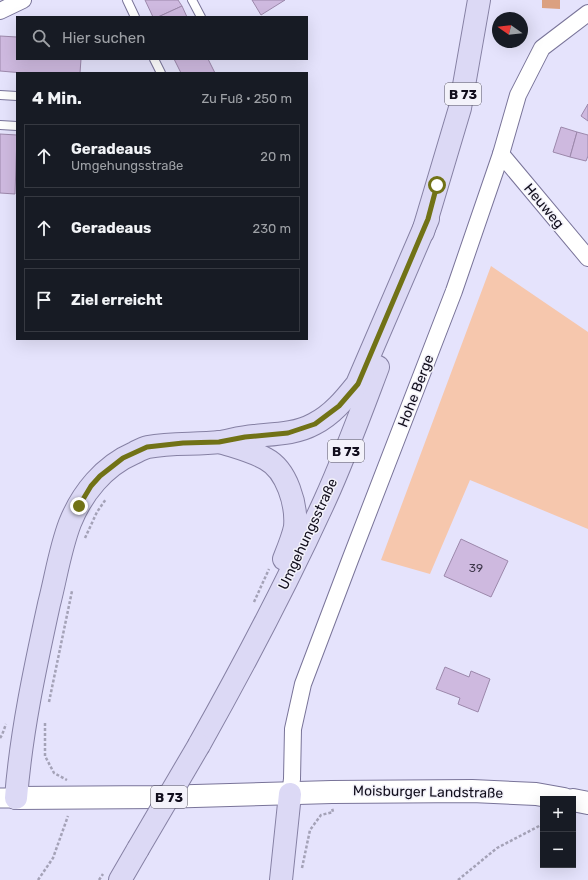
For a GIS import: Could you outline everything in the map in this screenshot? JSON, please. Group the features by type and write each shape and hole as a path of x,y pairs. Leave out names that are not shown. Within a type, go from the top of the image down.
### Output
{"main road":[{"name":"Umgehungsstraße","path":"120,880 200,745 239,673 284,587 349,443 385,350 428,219 460,108 479,0"},
{"path":"8,798 18,769 28,707 64,541 71,522 91,486 100,476 123,458 147,447 183,443 219,442 245,437 288,433 315,424 339,406 358,384 428,219"},
{"path":"219,442 237,447 268,460 279,471 286,482 291,492 294,505 295,527 288,550 239,673"},
{"name":"Moisburger Landstraße","path":"8,798 160,797 332,792 472,791 536,794 547,796"},
{"path":"290,794 290,877"},
{"path":"576,801 588,803"}],"street":[{"path":"0,11 23,0"},
{"name":"Hohe Berge","path":"290,794 292,779 293,728 303,684 454,291 501,154 518,95 542,48 588,13"},
{"name":"Heuweg","path":"501,154 588,258"}],"lane":[{"path":"127,0 135,16"},
{"path":"192,0 201,16"},
{"path":"154,60 160,72"},
{"path":"0,95 16,96"},
{"path":"0,125 16,126"}],"path":[{"path":"85,538 97,512 110,494"},
{"path":"251,608 270,565"},
{"path":"48,705 72,591"},
{"path":"0,738 7,720"},
{"path":"45,720 45,756 54,773"},
{"path":"38,880 53,858 70,812"},
{"path":"458,880 498,848 540,826"},
{"path":"290,877 310,830"}],"shaded area":[{"path":"542,0 560,0 560,9 542,8"},
{"path":"491,266 588,332 588,529 470,480 430,574 381,560"}],"building":[{"path":"145,0 178,0 182,6 160,16 153,16"},
{"path":"252,0 285,0 261,15"},
{"path":"182,6 187,16 160,16"},
{"path":"0,36 16,37 16,60 81,60 80,72 0,71"},
{"path":"174,60 208,60 214,72 180,72"},
{"path":"588,104 588,121 581,116"},
{"path":"561,127 577,132 570,157 553,152"},
{"path":"577,132 588,135 588,156 586,161 570,157"},
{"path":"0,134 16,135 15,194 0,193"},
{"path":"461,539 508,561 491,597 444,576"},
{"path":"445,667 469,677 471,671 490,679 478,712 458,704 460,698 436,689"}],"route":[{"path":"79,506 91,486 100,476 123,458 147,447 183,443 219,442 245,437 288,433 315,424 339,406 358,384 428,219 437,185"}]}
